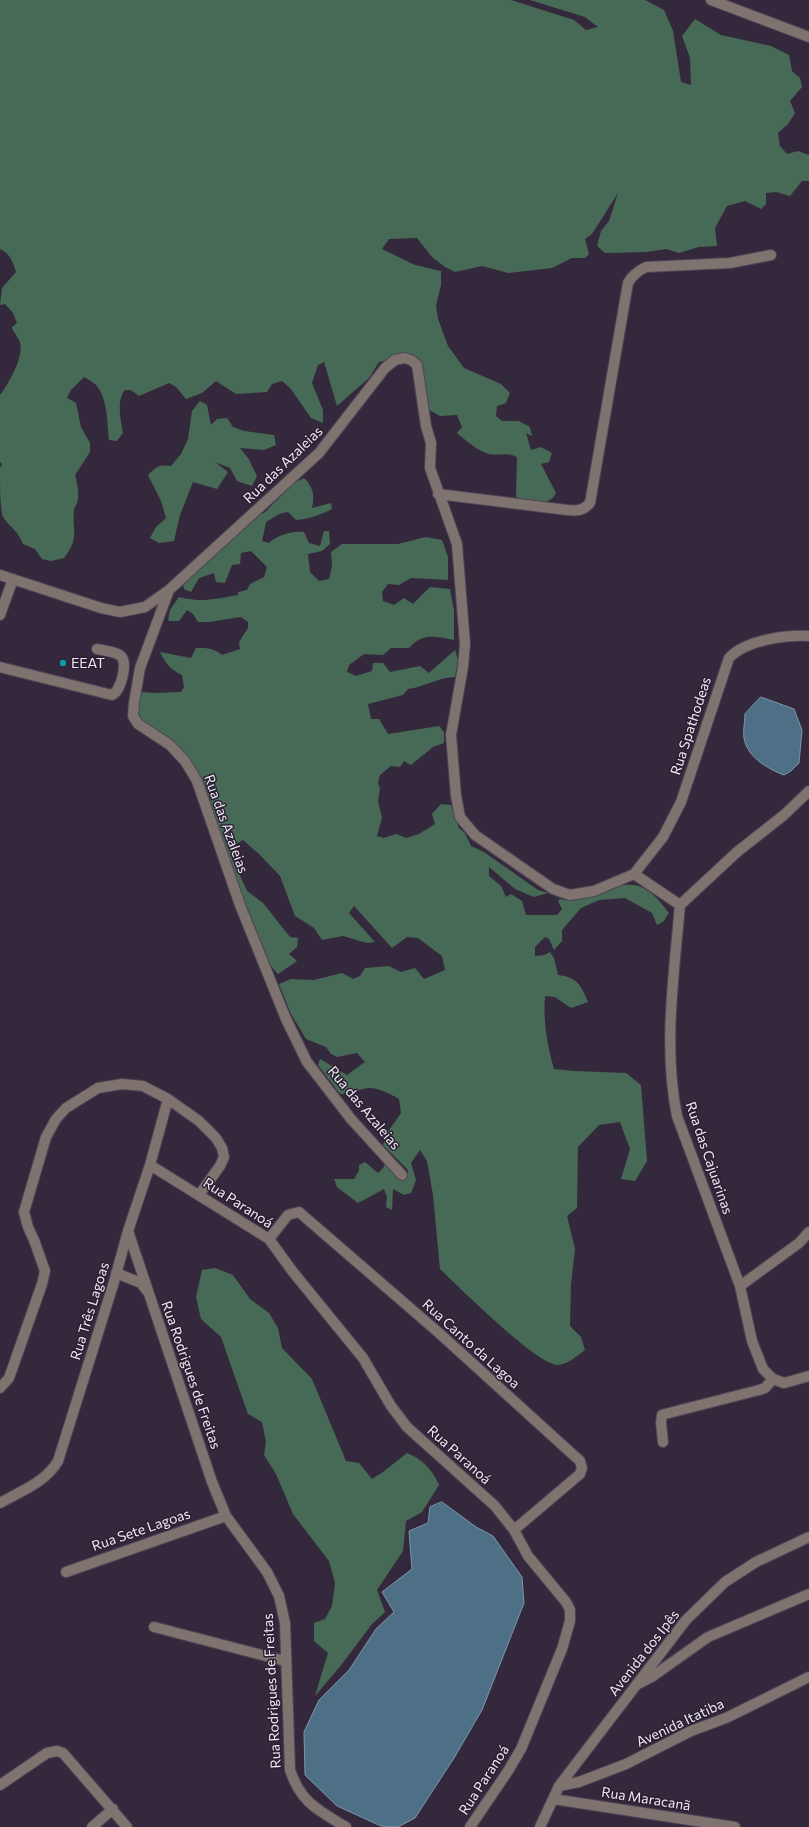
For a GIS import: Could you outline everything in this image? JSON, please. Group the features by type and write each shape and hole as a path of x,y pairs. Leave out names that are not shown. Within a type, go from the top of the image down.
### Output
{"street":[{"path":"711,0 809,37"},
{"path":"438,494 566,510 578,511 585,509 590,503 630,278 638,271 646,267 730,263 771,255"},
{"name":"Rua das Azaleias","path":"402,1175 352,1119 307,1062 286,1019 240,905 197,781 185,761 175,750 170,745 145,730 138,724 134,716 134,703 140,668 169,590 319,453 380,373 395,360 404,358 411,360 417,365 426,426 431,443 430,468 457,544 465,644 463,667 451,735 456,796 460,817 474,835 553,889 570,895 594,891 634,874"},
{"path":"0,575 101,608 120,612 145,607 169,590"},
{"path":"0,615 3,599 12,579"},
{"name":"Rua Spathodeas","path":"634,874 663,837 681,802 729,658 735,651 771,639 809,636"},
{"path":"0,666 112,695 120,689 125,663 122,657 117,654 97,649"},
{"path":"634,874 680,905 737,852 779,818 809,791"},
{"name":"Rua das Cajuarinas","path":"680,905 672,1007 671,1088 677,1116 740,1286 752,1341 763,1369 773,1379"},
{"path":"0,1388 9,1378 45,1272 24,1212 46,1137 66,1108 98,1088 122,1084 142,1086 168,1099 199,1121 216,1138 222,1148 224,1157 220,1166 199,1195"},
{"name":"Rua Três Lagoas","path":"0,1503 42,1479 52,1471 58,1461 128,1231 150,1166 168,1099"},
{"name":"Rua Paranoá","path":"150,1166 269,1239 293,1272 363,1358 391,1406 407,1428 494,1506 514,1530 528,1556 566,1602 570,1610 570,1621 562,1649 521,1749 470,1827"},
{"name":"Rua Canto da Lagoa","path":"269,1239 288,1215 299,1212 439,1333 580,1461 582,1468 580,1474 514,1530"},
{"name":"Rua Rodrigues de Freitas","path":"128,1231 212,1482 226,1516 266,1572 279,1596 285,1623 285,1661 289,1715 290,1770 295,1787 320,1811 346,1827"},
{"path":"740,1286 799,1243 809,1232"},
{"name":"Rua Rodrigues de Freitas","path":"116,1273 141,1283 149,1294"},
{"path":"663,1442 661,1422 662,1415 759,1390 765,1388 773,1379 784,1383 809,1376"},
{"name":"Rua Sete Lagoas","path":"66,1572 226,1516"},
{"name":"Avenida dos Ipês","path":"540,1827 559,1786 686,1620 725,1582 756,1562 809,1537"},
{"path":"637,1684 653,1676 708,1637 809,1594"},
{"path":"154,1628 285,1661"},
{"name":"Avenida Itatiba","path":"559,1786 579,1782 626,1764 691,1732 726,1718 809,1677"},
{"path":"0,1785 47,1753 57,1751 63,1753 127,1827"},
{"name":"Rua Maracanã","path":"552,1799 735,1827"},
{"path":"92,1827 112,1809"}],"green space":[{"path":"0,0 511,0 574,20 586,30 598,27 585,17 530,0 645,0 664,10 673,31 681,82 691,85 690,58 682,36 695,19 721,35 771,46 789,55 792,71 800,78 802,87 790,101 795,113 788,124 778,133 780,146 787,154 798,151 809,155 809,181 802,181 790,196 776,192 766,193 766,204 761,209 745,201 727,206 715,228 717,246 699,247 679,253 666,249 646,252 605,253 597,246 601,231 609,221 618,193 592,234 585,239 589,254 585,258 572,258 552,268 508,273 482,266 455,272 445,267 432,257 417,238 389,239 382,249 415,265 441,271 441,285 436,306 438,319 448,346 464,368 501,384 510,393 506,403 497,406 496,416 502,421 519,421 530,427 532,436 526,433 531,450 541,447 552,453 549,462 541,464 556,493 553,498 548,501 532,502 516,497 517,457 489,454 480,450 457,433 462,427 457,415 440,416 429,410 420,362 412,354 379,362 369,378 337,406 324,362 318,365 312,383 323,410 323,423 311,418 291,389 282,381 272,384 267,392 236,394 216,381 202,393 186,399 176,387 169,383 139,396 131,390 125,390 122,394 120,405 120,417 123,433 117,441 109,440 105,403 99,389 94,383 84,377 71,390 67,398 76,403 81,427 90,443 90,452 75,475 78,488 78,501 74,509 74,539 64,558 51,561 42,559 35,549 23,544 16,532 3,517 1,501 0,468 2,464 0,462 0,395 18,363 21,349 12,327 17,323 13,313 5,304 0,305 2,288 16,272 9,255 0,249"},
{"path":"200,401 207,405 211,425 217,419 227,418 233,427 244,431 274,435 276,445 264,450 240,448 248,458 257,476 252,486 237,481 230,468 215,462 228,472 217,489 193,482 180,515 174,541 159,543 150,538 156,527 166,518 161,501 148,475 153,470 163,465 171,466 181,454 188,439 192,411"},
{"path":"304,478 312,492 312,508 331,503 332,509 305,519 296,520 288,512 279,514 266,522 262,541 269,543 285,534 304,532 309,543 320,546 324,531 329,531 330,544 322,551 308,554 310,572 319,581 329,579 332,566 331,552 342,544 398,544 426,537 442,540 448,557 448,580 411,578 399,585 388,584 382,592 383,601 394,605 404,598 413,604 430,587 450,589 454,611 454,640 430,637 414,643 409,648 391,648 383,655 364,654 349,665 347,672 356,676 372,671 373,663 383,663 390,672 420,666 429,673 455,650 458,660 455,677 449,677 408,689 403,695 368,704 371,719 379,719 388,734 439,726 444,732 444,743 433,747 411,765 404,761 400,767 391,766 380,775 378,783 380,789 378,801 382,818 377,836 384,838 396,834 406,838 419,834 435,824 432,814 441,804 451,805 459,828 465,833 471,846 484,852 538,890 548,893 534,897 515,889 489,867 489,876 501,886 506,897 511,894 522,901 526,915 557,915 562,909 558,901 560,899 574,900 622,885 633,885 644,888 658,900 669,913 663,922 657,925 652,913 625,898 599,900 581,908 562,930 562,941 554,950 549,939 545,937 535,947 535,956 544,955 550,952 554,958 558,975 570,978 578,983 588,1002 571,1008 555,997 545,996 546,1033 554,1069 626,1073 641,1085 647,1161 635,1181 621,1179 630,1149 620,1122 599,1125 578,1147 577,1208 567,1216 575,1249 571,1284 570,1326 581,1337 585,1350 562,1364 558,1365 548,1362 517,1340 440,1269 433,1195 427,1161 420,1150 411,1163 416,1180 411,1193 404,1195 393,1189 392,1210 386,1207 387,1197 384,1189 358,1203 337,1187 334,1179 354,1179 359,1171 359,1165 365,1162 378,1173 385,1164 397,1176 407,1177 408,1170 383,1145 387,1133 401,1113 399,1099 373,1088 340,1094 318,1065 320,1059 347,1075 365,1062 357,1053 337,1057 331,1054 326,1047 306,1039 291,1014 279,984 291,979 314,980 342,973 353,979 360,976 365,968 389,966 401,972 415,968 424,979 445,970 442,956 418,938 407,937 392,948 354,906 349,913 375,942 367,943 343,936 322,940 314,928 295,916 280,876 243,840 233,846 232,858 247,891 263,903 290,937 298,938 297,947 289,954 297,961 278,974 269,964 227,860 208,798 195,767 174,742 154,731 139,717 138,697 141,692 181,692 184,687 182,675 169,666 160,652 191,658 196,648 210,649 222,655 240,649 239,642 248,628 248,622 241,617 209,622 198,622 193,614 187,610 179,621 168,621 170,610 179,597 202,600 238,595 238,592 247,590 250,584 264,577 267,567 251,551 241,553 240,564 232,565 225,583 216,582 214,573 199,578 191,592 184,589 183,584 259,514 264,513 294,483"},
{"path":"215,1268 233,1275 250,1299 269,1313 278,1328 282,1348 312,1379 346,1461 359,1463 372,1479 407,1453 426,1465 439,1485 422,1512 406,1521 403,1551 377,1590 385,1612 372,1624 342,1664 315,1696 328,1653 314,1641 314,1623 325,1619 332,1606 335,1583 329,1561 293,1514 276,1474 264,1455 266,1442 262,1422 248,1414 221,1337 201,1319 196,1297 202,1270"}],"water":[{"path":"761,697 794,709 802,730 799,763 791,771 784,775 767,767 755,758 747,748 744,739 745,714"},
{"path":"442,1502 476,1527 493,1536 522,1577 524,1603 482,1710 454,1758 415,1818 398,1827 381,1826 337,1806 305,1775 304,1732 319,1700 349,1670 376,1629 394,1612 382,1592 412,1569 409,1531 428,1523 430,1507"}],"place":[{"name":"EEAT","path":"63,663"}]}
